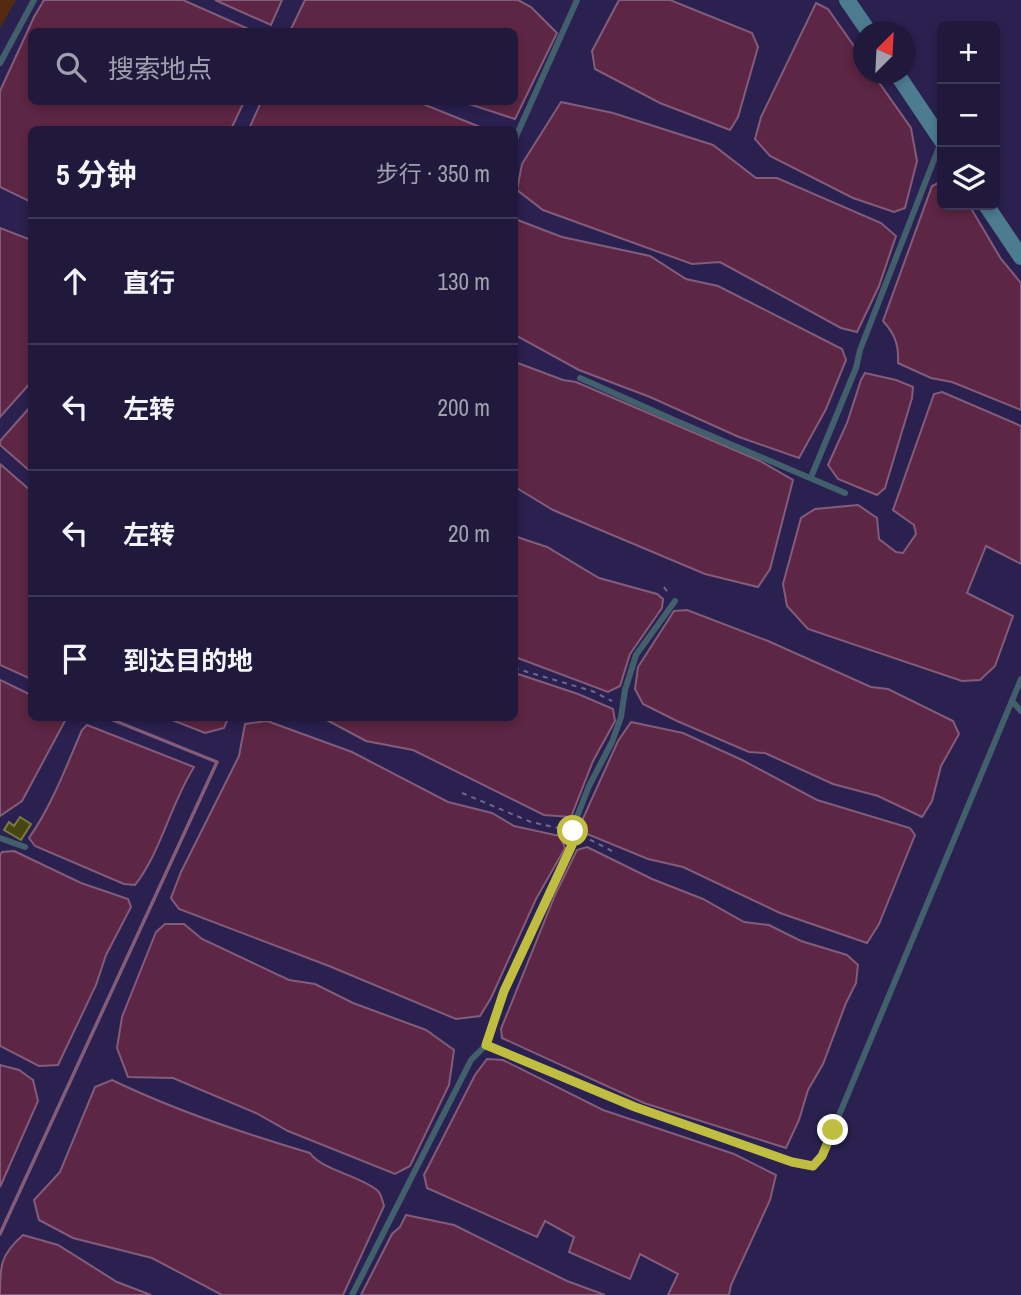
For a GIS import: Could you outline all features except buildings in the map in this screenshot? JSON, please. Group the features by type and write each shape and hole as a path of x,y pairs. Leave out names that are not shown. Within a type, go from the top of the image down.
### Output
{"main road":[{"path":"848,0 862,21"},
{"path":"904,84 937,133"},
{"path":"989,210 1021,257"}],"lane":[{"path":"0,62 34,0"},
{"path":"518,132 577,0"},
{"path":"811,477 856,368 860,350 938,147"},
{"path":"580,378 845,493"},
{"path":"352,1295 471,1060 486,1045 504,991 572,845 573,831 589,786 612,742 636,655 675,601"},
{"path":"486,1045 635,1107 792,1162 813,1166 822,1156 1021,679"},
{"path":"1012,701 1021,710"},
{"path":"0,838 25,848"}],"path":[{"path":"518,669 592,691 623,706"},
{"path":"462,793 531,822 573,831 614,852"}],"shaded area":[{"path":"0,0 16,0 0,28"},
{"path":"44,0 183,0 246,28 29,28"},
{"path":"215,0 282,0 271,25"},
{"path":"305,0 518,0 531,7 557,33 515,119 472,105 518,105 518,28 291,28"},
{"path":"619,0 670,0 752,33 758,47 738,117 730,130 660,103 595,69 592,51"},
{"path":"816,3 828,9 853,45 853,84 880,84 911,128 917,161 905,208 894,212 853,198 770,156 755,139 761,117"},
{"path":"28,30 28,105 243,105 232,126 28,126 28,201 0,187 0,91"},
{"path":"561,102 613,113 713,145 756,178 777,178 881,223 896,236 879,286 857,332 841,328 720,262 692,264 543,210 518,191 522,164"},
{"path":"260,105 425,105 478,126 250,126"},
{"path":"937,184 937,210 972,210 1001,259 1021,283 1021,410 952,382 931,378 898,363 895,340 883,321 932,186"},
{"path":"518,220 562,237 650,256 686,279 718,286 842,349 846,360 826,409 799,458 739,437 650,397 579,370 518,337"},
{"path":"0,228 28,239 28,386 0,417"},
{"path":"518,363 563,380 576,382 760,461 793,480 770,569 758,587 705,574 553,510 518,489"},
{"path":"865,373 913,387 885,488 877,495 838,479 828,465"},
{"path":"942,392 1021,426 1021,564 986,546 967,593 1013,616 995,666 980,680 962,681 808,629 787,606 783,584 801,518 815,509 858,505 877,518 879,539 896,552 903,553 916,534 914,525 893,510 934,394"},
{"path":"28,409 28,469 0,445 0,441"},
{"path":"0,464 28,488 28,678 0,665"},
{"path":"518,537 547,547 599,578 657,594 663,599 662,608 630,654 620,686 608,692 518,658"},
{"path":"687,610 768,641 871,687 888,689 953,721 959,734 941,766 932,801 922,817 878,796 833,784 765,753 749,752 643,704 635,689 638,667 674,611"},
{"path":"518,674 613,709 615,721 593,761 571,817 544,815 413,750 366,741 329,721 518,721"},
{"path":"0,680 28,694 28,721 65,721 22,801 0,816"},
{"path":"175,721 227,721 224,728 205,733"},
{"path":"267,721 352,752 448,802 492,813 514,826 560,836 565,848 536,899 491,998 480,1016 456,1019 329,966 179,909 171,898 181,872 239,756 245,724"},
{"path":"631,722 683,733 742,760 817,800 910,828 915,835 879,924 867,943 780,913 683,867 648,859 587,834 580,825 618,741"},
{"path":"87,725 194,767 152,857 135,885 124,884 35,846 29,838 52,799 82,730"},
{"path":"587,847 652,879 703,899 744,922 769,925 801,941 847,955 858,965 856,983 823,1064 808,1090 799,1120 786,1148 644,1103 502,1038 501,1029 555,895 577,850"},
{"path":"14,851 81,883 128,899 131,907 106,955 96,985 58,1065 39,1066 0,1046 0,855 2,852"},
{"path":"165,924 184,924 202,939 289,980 315,984 353,1003 426,1030 454,1050 449,1085 410,1166 395,1174 288,1131 256,1113 173,1078 128,1077 117,1048 122,1017 156,932"},
{"path":"487,1059 503,1060 603,1110 734,1154 776,1175 770,1200 731,1285 729,1295 668,1295 678,1274 640,1254 630,1279 569,1252 574,1237 545,1221 537,1237 427,1188 424,1175 475,1075"},
{"path":"0,1065 19,1070 33,1080 38,1101 0,1187"},
{"path":"112,1080 210,1121 310,1153 323,1164 378,1191 384,1206 343,1295 222,1295 152,1258 73,1238 39,1220 34,1200 60,1172 95,1087"},
{"path":"406,1215 454,1225 567,1281 605,1295 361,1295 392,1234 400,1227"},
{"path":"23,1235 58,1245 117,1282 151,1295 0,1295 3,1262 10,1249"}],"waterway":[{"path":"0,1234 217,762 115,721"}],"route":[{"path":"573,831 572,845 504,991 486,1045 635,1107 792,1162 813,1166 822,1156 833,1130"}]}
